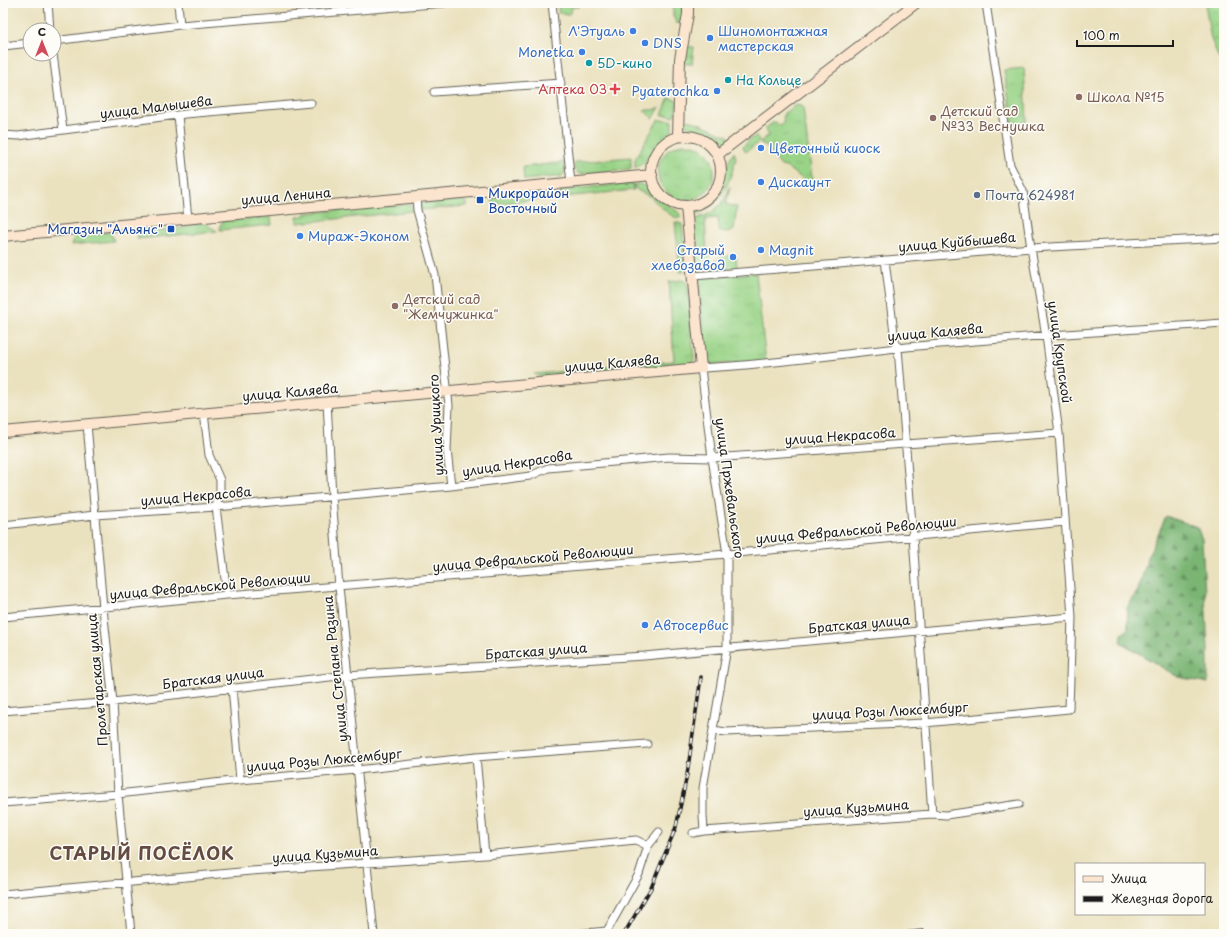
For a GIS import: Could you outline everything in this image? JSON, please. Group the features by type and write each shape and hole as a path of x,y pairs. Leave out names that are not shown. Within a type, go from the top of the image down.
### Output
{"street":[{"path":"48,3 49,22"},
{"path":"178,3 180,25"},
{"path":"62,40 180,25 445,3"},
{"path":"552,3 561,83 575,183"},
{"path":"678,137 680,59 688,14 688,3"},
{"path":"717,155 916,3"},
{"name":"улица Крупской","path":"986,3 1010,165 1023,191 1046,336 1059,433 1072,617 1069,709"},
{"path":"3,46 22,44"},
{"path":"53,62 63,130"},
{"path":"434,92 561,83"},
{"name":"улица Малышева","path":"3,135 18,136 178,115 311,103"},
{"path":"178,115 188,219"},
{"path":"690,136 701,139 710,146 717,155 721,172 717,188 705,200 694,205 686,206 672,203 662,197 656,188 652,175 653,160 658,150 667,142 678,137 690,136"},
{"name":"улица Ленина","path":"3,236 652,175"},
{"name":"улица Урицкого","path":"416,197 417,210 435,275 448,390 449,405 447,450 451,486"},
{"name":"улица Пржевальского","path":"686,206 701,368 712,458 727,554 727,648 703,788 702,816 704,831"},
{"name":"улица Куйбышева","path":"693,276 1031,248 1224,238"},
{"path":"885,260 895,341 898,348 913,537 932,814"},
{"name":"улица Каляева","path":"3,432 448,390 796,361 898,348 1224,323"},
{"name":"улица Степана Разина","path":"326,402 339,587 374,934"},
{"path":"204,413 209,455 220,480 220,493 216,507 227,595"},
{"name":"Пролетарская улица","path":"88,424 103,608 113,702 118,794 131,934"},
{"name":"улица Некрасова","path":"3,525 95,515 216,507 451,486 530,476 548,468 669,458 712,458 1059,433"},
{"name":"улица Февральской Революции","path":"3,617 227,595 727,554 1065,522"},
{"name":"Братская улица","path":"3,711 113,702 232,687 347,675 629,657 1072,617"},
{"path":"232,687 240,780"},
{"name":"улица Розы Люксембург","path":"713,730 726,732 925,723 1069,709"},
{"name":"улица Розы Люксембург","path":"3,803 118,794 240,780 357,770 476,757 647,744"},
{"path":"476,757 485,855"},
{"name":"улица Кузьмина","path":"693,833 932,814 946,815 1019,804"},
{"path":"575,934 607,931 639,874 648,846 659,832"},
{"name":"улица Кузьмина","path":"3,894 251,871 485,855 636,840 648,846"}],"green space":[{"path":"296,3 339,3 297,7"},
{"path":"559,3 578,3 579,7 572,7 571,12 567,15 559,13"},
{"path":"673,3 688,3 686,24 676,23 673,15"},
{"path":"1208,3 1224,3 1224,59 1219,59 1211,39 1206,10"},
{"path":"682,46 694,47 692,64 686,64 680,59"},
{"path":"1024,68 1027,120 1026,122 1013,124 1004,70"},
{"path":"669,98 679,101 674,116 662,115"},
{"path":"796,105 803,108 813,186 786,167 781,166 765,145 759,142 746,152 743,147 748,141 756,136 760,142 769,135 765,129 772,123 776,122 780,126 783,124 784,113"},
{"path":"660,107 653,119 644,110 654,110"},
{"path":"658,120 672,120 672,130 644,163 635,168 635,159"},
{"path":"685,120 696,122 728,136 731,141 719,142 705,138 688,127"},
{"path":"686,144 697,146 706,152 712,161 714,172 712,183 706,192 697,198 686,200 675,198 666,192 660,183 658,172 660,161 666,152 675,146"},
{"path":"734,152 736,158 727,185 723,192 712,206 695,215 699,209 713,200 718,194 721,189 728,163"},
{"path":"631,157 631,169 579,174 574,167 575,162"},
{"path":"565,162 565,172 562,176 524,180 523,167"},
{"path":"633,183 634,190 493,204 492,199 499,196"},
{"path":"635,184 640,184 646,187 663,202 677,211 680,218 672,216 649,196 635,188"},
{"path":"730,186 726,204 737,207 734,229 733,231 719,232 718,218 705,219 707,252 713,252 704,266 696,270 692,220 705,216 716,209 728,193"},
{"path":"458,200 467,202 467,206 421,210 420,203"},
{"path":"409,204 413,208 413,211 297,223 297,217 304,216 306,213"},
{"path":"271,217 272,225 220,230 220,225 223,221"},
{"path":"675,222 682,224 686,267 684,272 680,272"},
{"path":"204,223 217,231 137,239 139,231 143,229 156,231 184,228 192,224"},
{"path":"110,232 114,241 71,245 75,235"},
{"path":"736,255 737,269 712,270 711,267 713,263 718,259 724,256"},
{"path":"756,273 766,363 707,364 698,278"},
{"path":"681,280 686,282 688,288 694,359 691,365 594,372 594,368 674,361 669,282"},
{"path":"588,369 587,374 560,378 546,378 534,374"},
{"path":"1166,516 1197,527 1202,539 1208,649 1208,683 1178,677 1120,642 1122,634 1128,629 1127,608 1138,590 1149,554"}],"railway":[{"path":"624,934 651,888 676,827 687,775 701,677"},
{"path":"895,934 923,931"}],"place":[{"name":"Л'Этуаль","path":"633,31"},
{"name":"Шиномонтажная мастерская","path":"710,38"},
{"name":"DNS","path":"645,43"},
{"name":"Monetka","path":"582,52"},
{"name":"5D-кино","path":"589,63"},
{"name":"На Кольце","path":"728,80"},
{"name":"Аптека 03","path":"615,89"},
{"name":"Pyaterochka","path":"717,91"},
{"name":"Школа №15","path":"1079,97"},
{"name":"Детский сад №33 Веснушка","path":"933,118"},
{"name":"Цветочный киоск","path":"761,148"},
{"name":"Дискаунт","path":"761,182"},
{"name":"Почта 624981","path":"977,195"},
{"name":"Микрорайон Восточный","path":"480,200"},
{"name":"Магазин \"Альянс\"","path":"171,229"},
{"name":"Мираж-Эконом","path":"300,236"},
{"name":"Magnit","path":"761,250"},
{"name":"Старый хлебозавод","path":"733,257"},
{"name":"Детский сад \"Жемчужинка\"","path":"395,306"},
{"name":"Автосервис","path":"645,625"}],"district":[{"name":"СТАРЫЙ ПОСЁЛОК","path":"142,854"}]}
